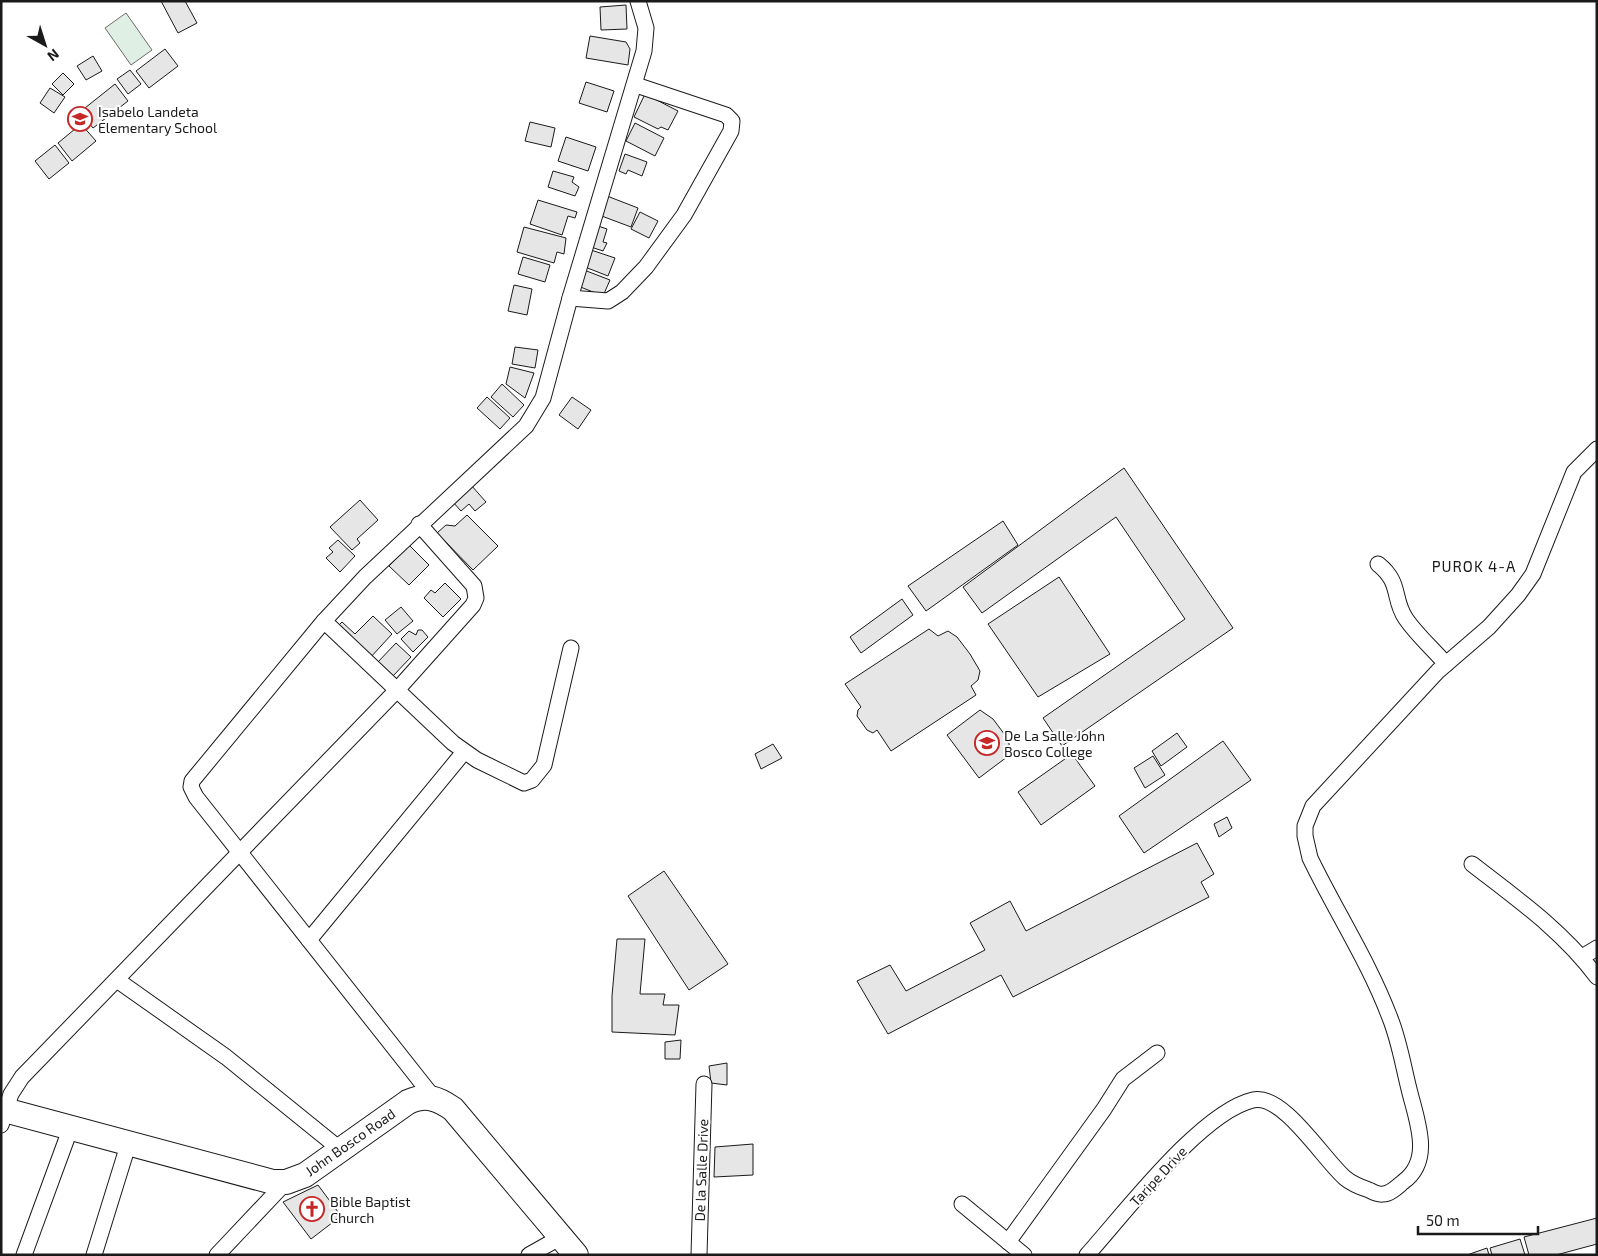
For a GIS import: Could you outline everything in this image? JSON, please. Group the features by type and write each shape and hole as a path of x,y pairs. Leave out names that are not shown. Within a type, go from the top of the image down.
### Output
{"highway":[{"name":"John Bosco Road","path":"3,1115 71,1127 260,1180 286,1182 305,1175 408,1102 420,1097 433,1097"},
{"path":"433,1097 453,1109 576,1255"}],"street":[{"path":"433,1097 196,798 191,787 192,781 324,621 375,567 526,426 535,414 543,398 570,298 636,85 646,42 646,28 638,1"},
{"path":"570,298 608,301 622,292 646,267 684,215 732,130 732,121 726,115 636,85"},
{"path":"1378,564 1394,580 1405,618 1446,664 1489,626 1518,595 1533,574 1574,472 1597,449"},
{"path":"3,1115 15,1085 397,690 474,605 476,598 474,586 419,524"},
{"path":"324,621 464,752 524,783 536,776 544,764 571,648"},
{"name":"Taripe Drive","path":"1087,1255 1180,1152 1214,1121 1237,1106 1254,1100 1263,1099 1278,1107 1346,1178 1380,1194 1390,1192 1407,1180 1419,1165 1419,1133 1391,1020 1348,927 1310,858 1304,836 1309,816 1320,798 1446,664"},
{"path":"309,940 464,752"},
{"path":"1472,864 1555,930 1582,957 1597,977"},
{"path":"1582,957 1597,948"},
{"path":"117,980 226,1057 341,1150"},
{"path":"1008,1242 1104,1109 1123,1079 1157,1053"},
{"name":"De la Salle Drive","path":"698,1255 704,1084"},
{"path":"24,1255 71,1127"},
{"path":"94,1255 129,1142"},
{"path":"217,1255 286,1182"},
{"path":"962,1204 1024,1255"},
{"path":"529,1255 561,1237"}],"green space":[{"path":"126,13 152,50 131,65 105,28"}],"building":[{"path":"161,1 185,1 197,23 178,33"},
{"path":"626,5 627,29 601,30 600,7"},
{"path":"590,36 626,42 630,49 628,65 586,58"},
{"path":"165,49 178,66 149,88 136,71"},
{"path":"93,56 102,71 86,80 77,66"},
{"path":"130,70 141,84 128,94 117,79"},
{"path":"63,73 74,84 63,95 52,84"},
{"path":"586,82 614,91 607,112 579,103"},
{"path":"115,84 128,101 93,128 80,112"},
{"path":"50,88 65,97 54,113 40,103"},
{"path":"645,94 678,111 668,130 661,127 658,129 634,117"},
{"path":"530,122 555,128 551,147 525,141"},
{"path":"635,123 664,138 655,156 626,141"},
{"path":"81,124 96,141 72,161 58,143"},
{"path":"566,137 596,147 588,171 558,161"},
{"path":"55,145 69,163 49,179 35,161"},
{"path":"625,154 647,162 642,176 628,170 626,174 619,171"},
{"path":"553,171 574,177 572,182 579,187 575,196 548,187"},
{"path":"607,196 638,208 631,227 599,215"},
{"path":"538,200 577,212 575,218 568,216 562,235 530,224"},
{"path":"640,212 658,221 649,238 631,229"},
{"path":"598,226 607,229 603,242 607,243 603,251 588,246"},
{"path":"524,227 566,238 564,254 557,252 554,263 517,252"},
{"path":"591,250 615,258 608,276 585,267"},
{"path":"523,257 550,265 545,282 518,274"},
{"path":"584,270 610,280 603,296 578,286"},
{"path":"514,285 532,289 527,315 508,311"},
{"path":"515,347 538,350 535,368 512,364"},
{"path":"510,367 534,373 525,398 506,384"},
{"path":"502,384 524,405 513,417 491,397"},
{"path":"487,397 510,418 500,429 477,408"},
{"path":"572,397 591,410 578,429 559,415"},
{"path":"1124,468 1233,628 1062,746 1043,718 1185,619 1116,517 982,613 963,587"},
{"path":"471,485 486,502 475,511 469,504 461,511 452,501"},
{"path":"360,500 378,520 357,539 360,543 352,550 330,527"},
{"path":"467,515 498,546 473,570 437,533 446,525 455,526"},
{"path":"1003,521 1018,545 926,611 908,586"},
{"path":"338,540 355,556 340,572 326,558 333,552 329,548"},
{"path":"409,545 429,565 409,585 389,566"},
{"path":"1059,577 1110,654 1038,697 988,624"},
{"path":"445,583 461,599 443,617 424,598 431,590 435,593"},
{"path":"902,599 913,615 861,653 850,637"},
{"path":"401,607 413,621 397,634 385,620"},
{"path":"373,616 392,634 369,659 336,628 342,622 355,634"},
{"path":"929,629 938,636 948,631 957,637 970,654 980,671 978,680 971,686 976,695 891,751 877,730 873,733 867,730 857,716 858,710 861,707 845,684"},
{"path":"418,630 422,630 428,637 413,652 401,639 409,631 416,635"},
{"path":"396,643 411,657 392,677 377,663"},
{"path":"980,710 993,719 1008,739 1011,754 979,778 947,735"},
{"path":"1177,733 1187,747 1161,766 1152,751"},
{"path":"1223,741 1251,780 1144,853 1119,816"},
{"path":"773,744 782,758 761,769 755,754"},
{"path":"1072,754 1095,786 1041,825 1018,792"},
{"path":"1153,756 1165,775 1145,788 1134,768"},
{"path":"1227,817 1232,828 1219,837 1214,824"},
{"path":"1197,843 1214,874 1201,882 1209,897 1013,997 1001,975 888,1034 857,981 890,965 906,991 985,950 970,923 1010,901 1026,931"},
{"path":"664,871 728,964 689,990 628,896"},
{"path":"617,939 645,939 640,994 665,994 663,1005 679,1005 675,1035 612,1032 612,996"},
{"path":"681,1040 680,1059 665,1059 665,1042"},
{"path":"727,1063 727,1085 711,1083 709,1066"},
{"path":"753,1144 753,1175 714,1177 715,1147"},
{"name":"Bible Baptist Church","path":"318,1185 341,1216 311,1239 283,1202"},
{"path":"1597,1218 1597,1244 1556,1255 1529,1255 1524,1237"},
{"path":"1520,1239 1525,1255 1492,1255 1490,1248"},
{"path":"1487,1248 1489,1255 1467,1255"}],"place":[{"name":"Isabelo Landeta Elementary School","path":"80,119"},
{"name":"De La Salle John Bosco College","path":"987,743"},
{"name":"Bible Baptist Church","path":"312,1209"}],"district":[{"name":"PUROK 4-A","path":"1474,566"}]}
